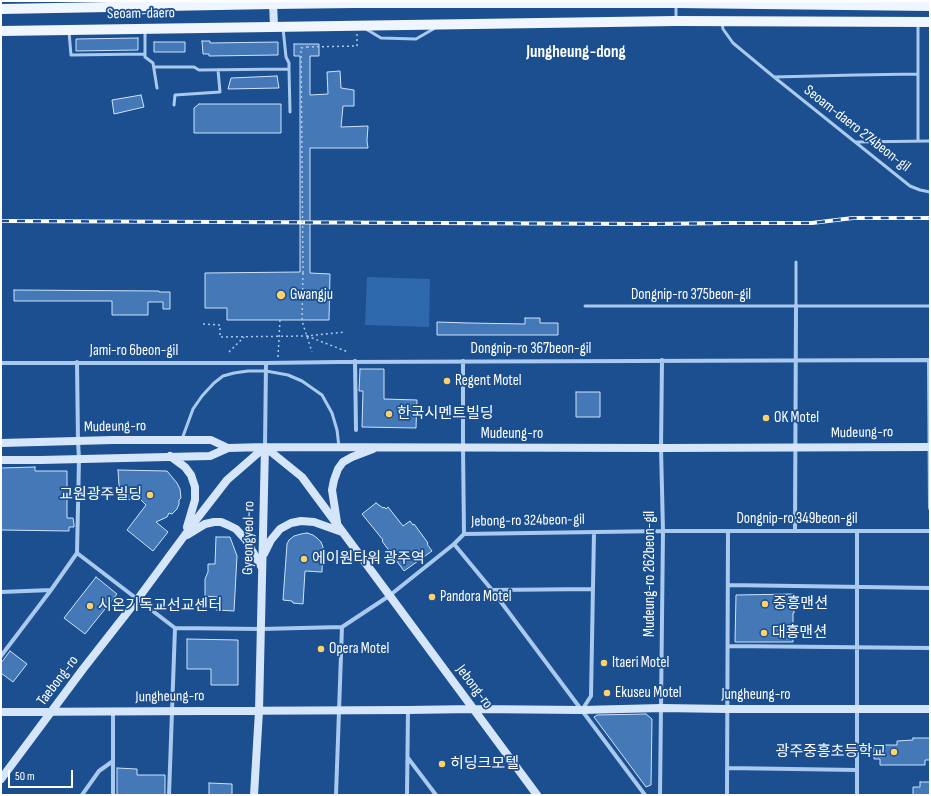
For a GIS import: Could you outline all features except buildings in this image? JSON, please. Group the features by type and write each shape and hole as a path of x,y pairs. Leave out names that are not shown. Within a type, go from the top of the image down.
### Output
{"main road":[{"name":"Seoam-daero","path":"1,9 79,4 201,6 273,2 676,2 930,6"},
{"name":"Seoam-daero","path":"1,31 676,21 930,22"}],"street":[{"path":"201,6 210,1"},
{"path":"273,2 278,27"},
{"path":"795,531 796,306"},
{"name":"Dongnip-ro 367beon-gil","path":"266,363 662,360 930,360"},
{"name":"Mudeung-ro 262beon-gil","path":"660,795 663,531 661,448 662,360"},
{"path":"930,360 930,508"},
{"path":"462,361 464,534"},
{"path":"1,656 77,553 79,459 77,362"},
{"path":"355,362 356,430"},
{"name":"Jami-ro 6beon-gil","path":"1,363 266,363"},
{"path":"265,447 266,363"},
{"name":"Mudeung-ro","path":"1,443 211,440 228,448"},
{"name":"Mudeung-ro","path":"1,460 210,456 228,448 265,447 930,447"},
{"name":"Jebong-ro","path":"265,447 302,477 537,795"},
{"name":"Taebong-ro","path":"1,779 196,520 228,480 265,447"},
{"name":"Gyeongyeol-ro","path":"254,795 259,711 265,447"},
{"path":"263,557 271,540 280,529 291,523 301,521 314,522 340,529 332,490 338,469 343,462 352,457 381,447"},
{"path":"170,456 185,467 191,474 196,487 196,500 184,536"},
{"path":"184,536 205,524 221,522 236,529 246,540 262,569"},
{"name":"Jebong-ro 324beon-gil","path":"389,596 454,544 464,534 663,531"},
{"name":"Dongnip-ro 349beon-gil","path":"663,531 930,531"},
{"path":"727,795 728,531"},
{"path":"857,531 857,795"},
{"name":"Jebong-ro 324beon-gil","path":"593,589 594,532"},
{"path":"454,544 492,590 645,795"},
{"path":"77,553 175,628 261,629 342,627 389,596"},
{"path":"728,585 930,588"},
{"path":"492,590 593,589 591,696 582,710"},
{"path":"1,592 51,590"},
{"path":"336,795 342,627"},
{"path":"169,795 175,628"},
{"path":"728,646 857,646 930,648"},
{"name":"Jungheung-ro","path":"1,712 473,709 582,710 662,708 930,709"},
{"path":"407,795 408,710"},
{"path":"113,712 113,795"},
{"path":"408,758 436,795"},
{"path":"82,795 99,771 113,761"},
{"path":"727,768 857,770"}],"lane":[{"path":"676,2 676,21"},
{"name":"Seoam-daero 274beon-gil","path":"722,21 723,29 733,43 774,77 910,186 930,192"},
{"path":"918,22 918,141"},
{"path":"278,27 289,69 290,112"},
{"path":"145,29 145,57 154,63 157,88"},
{"path":"69,30 71,55 145,54"},
{"path":"154,67 194,67 199,70 289,69"},
{"path":"174,105 175,95 220,92 218,70"},
{"name":"Seoam-daero 274beon-gil","path":"774,77 917,74"},
{"path":"855,142 930,141"},
{"path":"796,262 796,306"},
{"name":"Dongnip-ro 375beon-gil","path":"585,306 930,306"},
{"path":"182,440 193,409 202,396 218,379 234,373 266,371 288,375 302,381 322,395 332,412 340,447"}],"path":[{"path":"312,352 302,321 301,48 357,46 359,26"},
{"path":"278,363 280,320"},
{"path":"203,324 220,324 220,337 306,336 345,332"},
{"path":"306,336 348,352"},
{"path":"229,352 244,337"}],"shaded area":[{"path":"367,277 430,279 429,327 365,325"}],"railway":[{"path":"1,221 653,224 812,223 853,218 930,218"}],"place":[{"name":"Gwangju","path":"281,295"},
{"name":"Regent Motel","path":"447,381"},
{"name":"한국시멘트빌딩","path":"389,414"},
{"name":"OK Motel","path":"766,418"},
{"name":"교원광주빌딩","path":"150,495"},
{"name":"에이원타워 광주역","path":"304,559"},
{"name":"Pandora Motel","path":"432,597"},
{"name":"중흥맨션","path":"765,604"},
{"name":"시온기독교선교센터","path":"90,606"},
{"name":"대흥맨션","path":"764,633"},
{"name":"Opera Motel","path":"321,649"},
{"name":"Itaeri Motel","path":"604,663"},
{"name":"Ekuseu Motel","path":"607,693"},
{"name":"광주중흥초등학교","path":"894,752"},
{"name":"히딩크모텔","path":"442,764"}],"district":[{"name":"Jungheung-dong","path":"576,53"}]}
